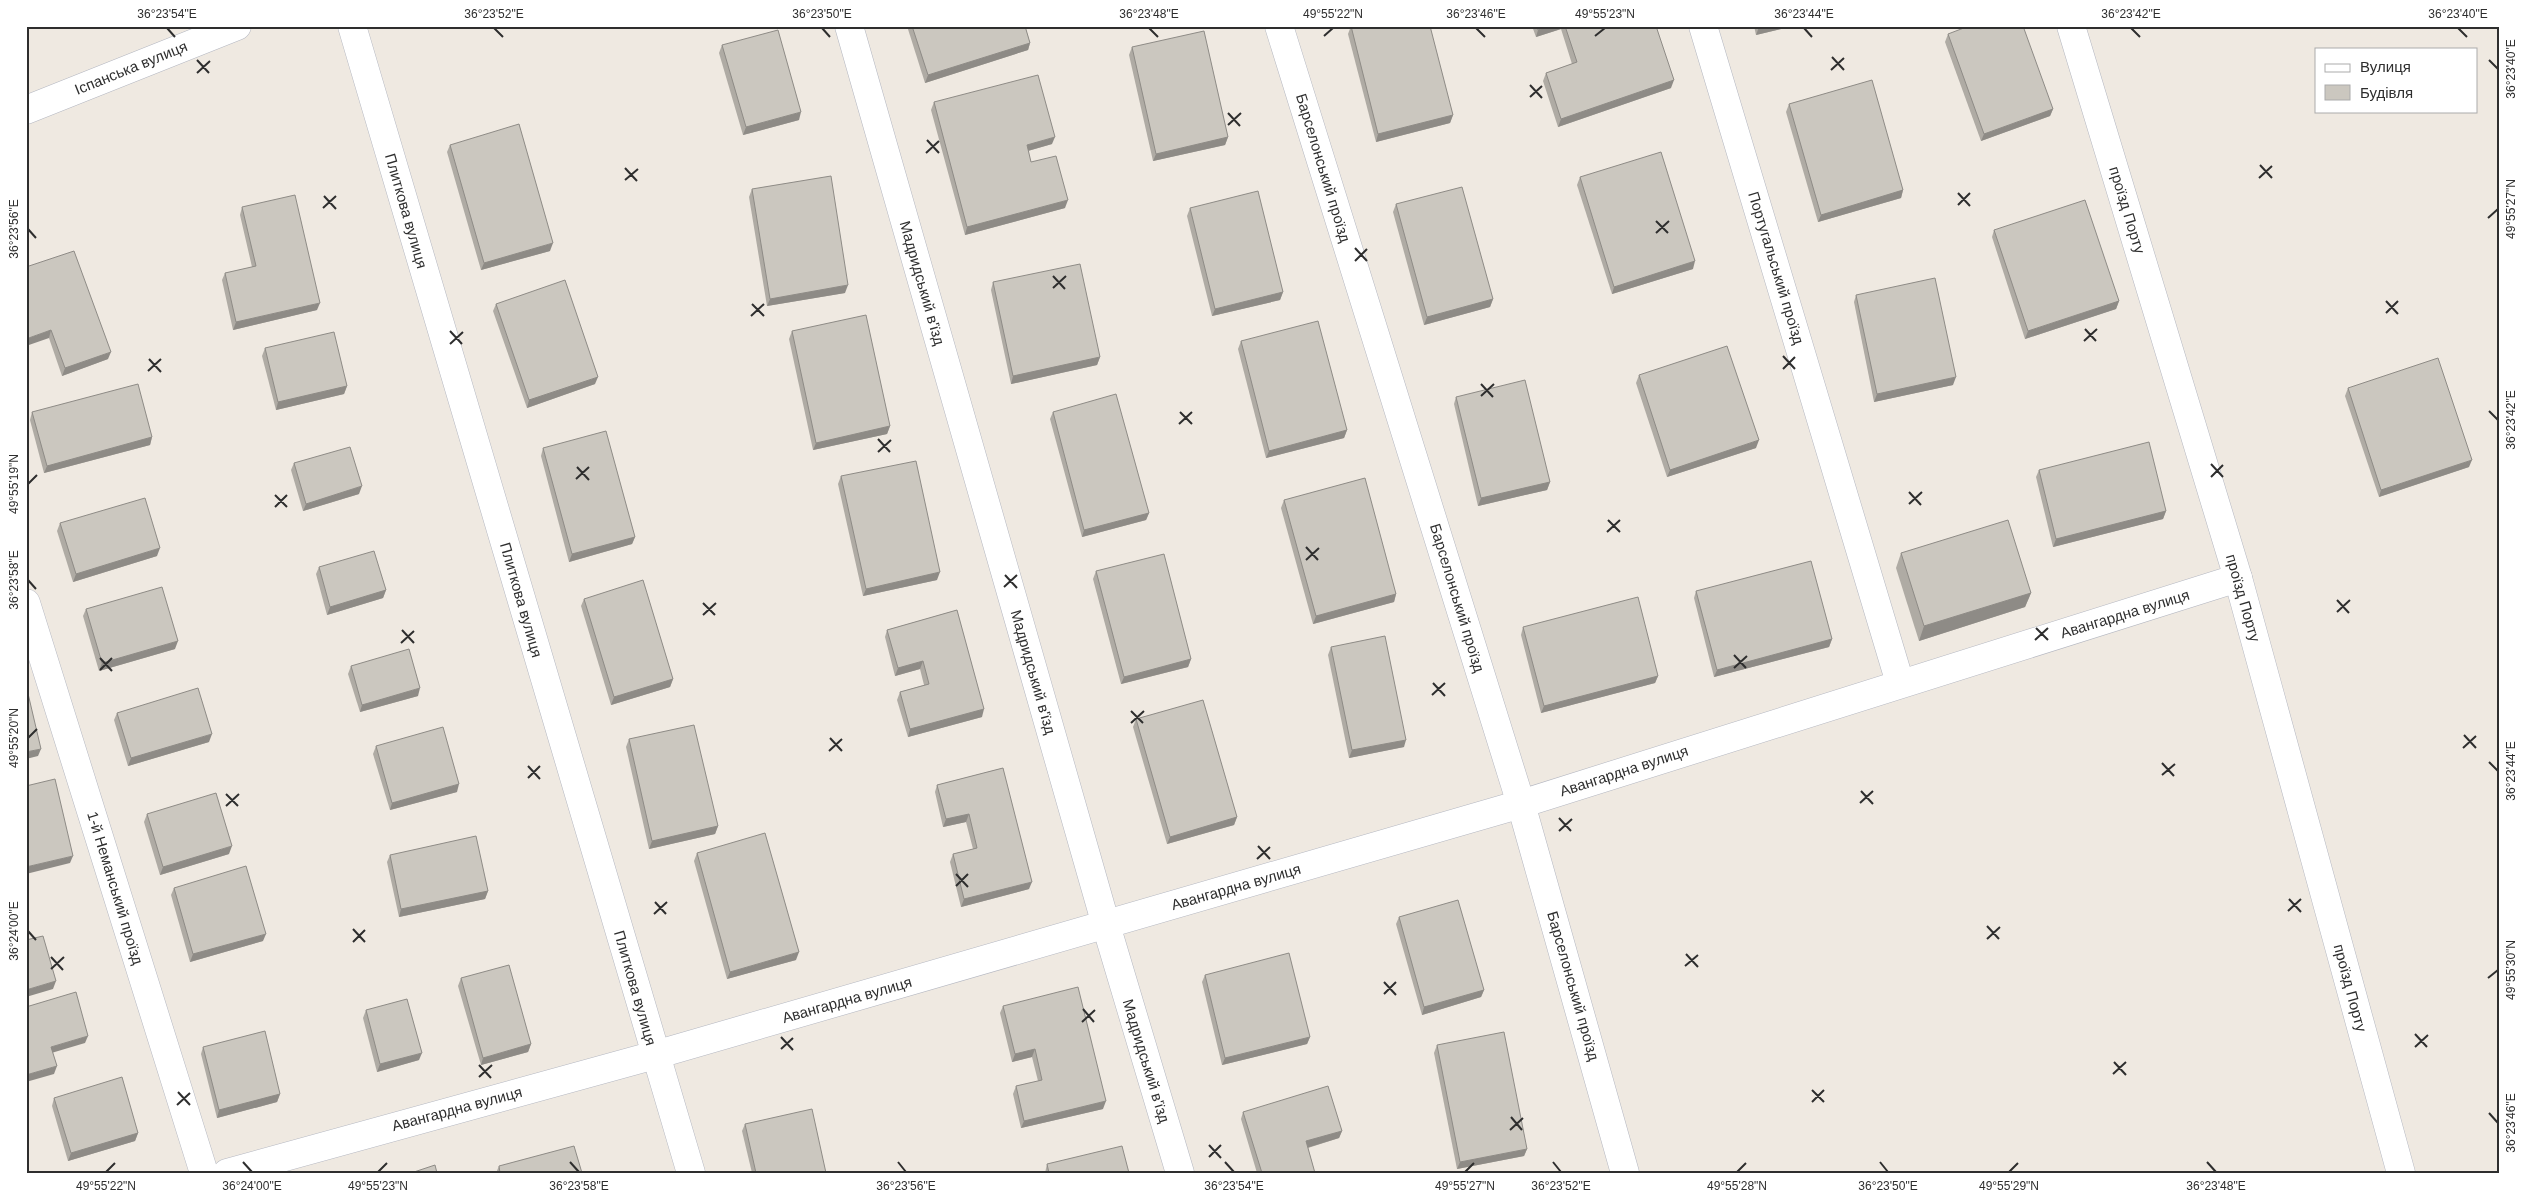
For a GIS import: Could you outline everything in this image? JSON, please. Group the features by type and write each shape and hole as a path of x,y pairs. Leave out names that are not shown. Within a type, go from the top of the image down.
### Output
{"street":[{"name":"Іспанська вулиця","path":"26,110 237,26"},
{"name":"Плиткова вулиця","path":"352,26 691,1173"},
{"name":"Мадридський в'їзд","path":"849,26 1106,925 1180,1173"},
{"name":"Барселонський проїзд","path":"1279,26 1521,804 1626,1173"},
{"name":"Португальський проїзд","path":"1703,26 1900,683"},
{"name":"проїзд Порту","path":"2071,26 2238,578 2401,1173"},
{"name":"Авангардна вулиця","path":"227,1173 655,1055 1521,804 2238,578"},
{"name":"1-й Неманський проїзд","path":"26,603 204,1173"}],"building":[{"path":"912,26 1025,26 1030,43 928,75"},
{"path":"1351,26 1430,26 1453,115 1378,134"},
{"path":"1537,26 1549,26 1538,30"},
{"path":"1565,26 1656,26 1674,80 1561,119 1546,73 1577,62"},
{"path":"1969,26 2023,26 2053,109 1984,134 1948,34"},
{"path":"778,30 801,112 746,127 722,45"},
{"path":"1204,31 1228,137 1156,154 1132,47"},
{"path":"1038,75 1055,137 1027,145 1031,162 1056,156 1068,200 967,227 934,102"},
{"path":"1872,80 1903,190 1821,215 1789,104"},
{"path":"519,124 553,243 484,263 450,145"},
{"path":"1661,152 1695,261 1614,287 1580,177"},
{"path":"831,176 848,285 770,299 752,189"},
{"path":"1462,187 1493,299 1427,317 1396,204"},
{"path":"1258,191 1283,292 1215,309 1190,208"},
{"path":"295,195 320,303 236,322 225,273 256,266 242,207"},
{"path":"2085,200 2119,301 2028,331 1994,230"},
{"path":"74,251 111,352 65,368 51,330 26,339 26,267"},
{"path":"1080,264 1100,357 1013,376 993,282"},
{"path":"1935,278 1956,377 1877,394 1856,295"},
{"path":"565,280 598,377 529,400 496,304"},
{"path":"866,315 890,426 816,443 792,331"},
{"path":"1318,321 1347,430 1269,451 1241,341"},
{"path":"334,332 347,386 278,402 265,348"},
{"path":"1727,346 1759,440 1670,470 1639,375"},
{"path":"2438,358 2472,460 2381,490 2348,388"},
{"path":"1525,380 1550,482 1481,498 1456,397"},
{"path":"138,384 152,437 47,466 32,412"},
{"path":"1116,394 1149,513 1084,530 1053,412"},
{"path":"606,431 635,537 572,554 543,448"},
{"path":"2149,442 2166,511 2056,539 2039,470"},
{"path":"350,447 362,486 306,504 294,463"},
{"path":"916,461 940,572 866,589 841,476"},
{"path":"1365,478 1396,594 1316,616 1284,500"},
{"path":"145,498 160,548 76,574 60,523"},
{"path":"2008,520 2031,593 1924,626 1901,553"},
{"path":"374,551 386,590 330,607 319,567"},
{"path":"1164,554 1191,659 1124,677 1096,571"},
{"path":"1811,561 1832,639 1717,670 1696,591"},
{"path":"643,580 673,679 614,697 584,599"},
{"path":"162,587 178,641 102,663 86,609"},
{"path":"1638,597 1658,676 1544,706 1523,627"},
{"path":"957,610 984,709 910,729 900,692 929,684 923,661 898,668 887,630"},
{"path":"1385,636 1406,740 1352,750 1331,647"},
{"path":"409,649 420,688 362,705 351,666"},
{"path":"26,685 41,749 26,752"},
{"path":"198,688 212,734 131,758 117,713"},
{"path":"1203,700 1237,817 1170,837 1136,719"},
{"path":"694,725 718,826 652,841 629,739"},
{"path":"443,727 459,784 392,803 376,746"},
{"path":"1003,768 1032,882 964,899 953,854 977,848 969,814 946,819 937,785"},
{"path":"55,779 73,856 26,867 26,786"},
{"path":"216,793 232,846 163,867 147,814"},
{"path":"765,833 799,952 730,972 697,853"},
{"path":"476,836 488,891 401,909 390,855"},
{"path":"246,866 266,934 193,954 174,888"},
{"path":"1458,900 1484,990 1424,1007 1399,917"},
{"path":"43,936 56,981 26,990 26,940"},
{"path":"1289,953 1310,1037 1225,1058 1205,975"},
{"path":"509,965 531,1044 483,1058 461,978"},
{"path":"1078,987 1106,1101 1024,1121 1016,1086 1042,1080 1035,1049 1015,1054 1003,1006"},
{"path":"76,992 88,1036 51,1047 57,1066 26,1075 26,1007"},
{"path":"407,999 422,1053 380,1064 366,1010"},
{"path":"265,1031 280,1094 219,1110 203,1047"},
{"path":"1504,1032 1527,1149 1460,1162 1437,1045"},
{"path":"122,1077 138,1133 71,1153 54,1098"},
{"path":"1328,1086 1342,1131 1306,1141 1315,1173 1262,1173 1243,1112"},
{"path":"812,1109 826,1173 756,1173 745,1124"},
{"path":"574,1146 582,1173 500,1173 499,1166"},
{"path":"1122,1146 1129,1173 1049,1173 1047,1164"},
{"path":"435,1165 437,1173 411,1173"}]}
